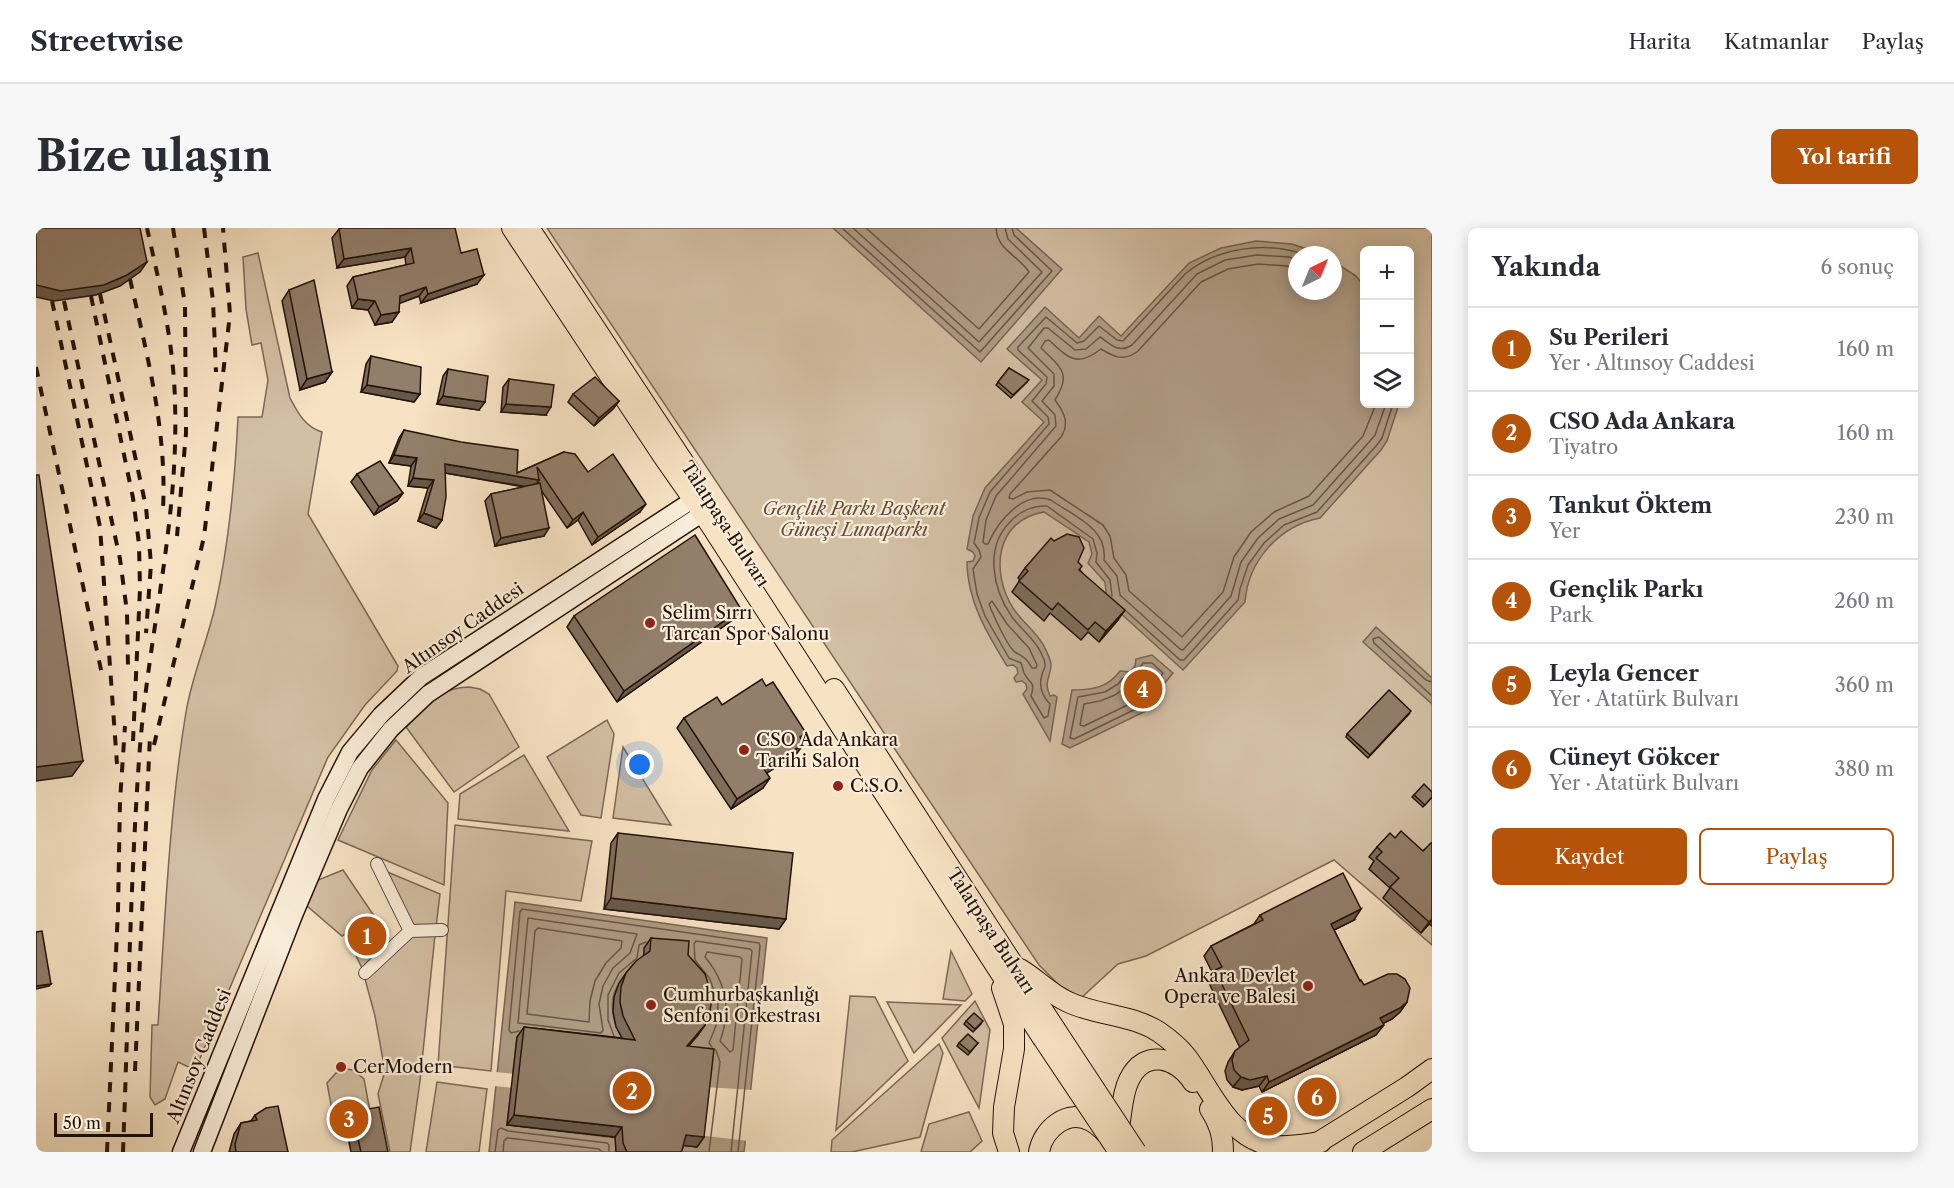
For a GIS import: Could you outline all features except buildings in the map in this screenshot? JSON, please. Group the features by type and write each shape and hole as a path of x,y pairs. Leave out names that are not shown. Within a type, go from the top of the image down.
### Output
{"main road":[{"name":"Talatpaşa Bulvarı","path":"513,228 1113,1130 1136,1152"},
{"name":"Talatpaşa Bulvarı","path":"529,228 921,822 1005,967"},
{"path":"1009,1152 1003,1133 1004,1107 1014,1048 1014,1024 1004,996 1005,967 1031,975 1068,1002 1088,1009 1128,1017 1143,1023 1172,1041 1200,1074 1228,1120 1254,1140 1273,1146 1321,1142"},
{"path":"1040,1152 1043,1138 1059,1121 1072,1118 1090,1120 1113,1130 1129,1079 1136,1069 1156,1059 1168,1060 1179,1066 1189,1076 1218,1122 1223,1141 1223,1152"},
{"path":"1302,1152 1432,1069"},
{"path":"1363,1152 1432,1109"},
{"name":"Talatpaşa Bulvarı","path":"1113,1130 1119,1152"}],"street":[{"name":"Altınsoy Caddesi","path":"202,1152 326,799 350,752 381,715 421,677 698,506"},
{"path":"376,864 410,931"},
{"name":"Altınsoy Caddesi","path":"182,1152 287,912"},
{"path":"365,973 410,931 442,930"}],"green space":[{"name":"Gençlik Parkı Başkent Güneşi Lunaparkı","path":"547,228 1432,228 1432,945 1334,860 1146,956 1118,964 1081,998 1059,985 1039,965"},
{"path":"258,253 290,398 307,423 322,432 308,514 398,666 397,671 365,705 328,757 195,1070 178,1062 165,1099 155,1105 150,1097 152,1025 158,1025 165,907 186,712 215,607 224,560 233,489 238,417 262,417 268,380 261,343 252,345 246,309 243,257"},
{"path":"469,687 489,694 519,747 454,792 406,727 433,699 458,688"},
{"path":"607,720 614,734 601,818 581,815 547,757"},
{"path":"396,740 448,803 444,885 338,840 372,770"},
{"path":"623,747 671,825 613,818"},
{"path":"524,755 569,831 458,819 460,794"},
{"path":"455,825 592,841 581,901 506,891 491,1071 438,1065"},
{"path":"343,870 389,938 362,968 356,956 363,950 374,948 378,943 380,935 376,926 371,923 362,924 342,936 307,906 318,880"},
{"path":"385,871 440,894 436,927 413,926"},
{"path":"410,935 435,935 420,1081 410,1152 390,1152 378,1094 385,1071 375,1016 365,979"},
{"path":"951,951 972,994 965,1001 943,999"},
{"path":"850,996 875,997 908,1061 836,1130"},
{"path":"975,1001 990,1030 979,1108 942,1038"},
{"path":"887,1002 961,1005 914,1053"},
{"path":"939,1044 943,1053 920,1137 852,1152 831,1152 832,1140"},
{"path":"346,1069 353,1070 364,1079 371,1117 345,1123 344,1119 334,1121 327,1083 336,1073"},
{"path":"437,1082 487,1089 479,1152 426,1152"},
{"path":"969,1112 982,1141 970,1152 921,1152 929,1124"}],"water":[{"path":"833,228 1016,228 1062,269 981,362"},
{"path":"1256,241 1298,246 1288,246 1288,300 1342,300 1342,267 1356,276 1360,281 1360,408 1398,408 1387,441 1320,518 1291,529 1268,548 1252,573 1245,602 1183,670 1107,601 1105,582 1088,563 1092,554 1089,542 1044,512 1028,517 1016,525 1007,536 1002,549 1001,579 1013,608 1042,642 1050,661 1051,669 1047,687 1050,696 1057,697 1050,741 1023,694 1027,689 1026,684 1022,681 1016,682 1014,678 1018,673 1017,668 1013,665 1007,666 986,630 975,604 968,576 967,562 973,561 975,556 967,549 973,516 985,488 1044,422 1022,402 1042,380 1007,349 1045,307 1079,338 1099,316 1121,336 1189,263 1221,248"},
{"path":"1376,627 1432,678 1432,704 1363,642"},
{"path":"1152,655 1173,673 1159,690 1156,706 1070,748 1062,744 1072,690 1105,684 1120,671 1130,672 1135,666 1136,659"},
{"path":"515,902 767,938 744,1152 678,1152 678,1145 697,1147 688,1047 698,1035 645,948 639,963 616,988 612,1003 616,1026 623,1040 517,1037 507,1125 616,1138 616,1152 489,1152"},
{"path":"367,926 374,929 377,936 374,943 367,946 360,943 357,936 360,929"}],"pier":[{"path":"495,1072 515,1074 514,1088 494,1086"},
{"path":"704,1087 754,1090 748,1141 698,1135"}],"railway":[{"path":"123,1152 131,907 139,760 167,537 175,448 172,359 166,315 147,228"},
{"path":"173,228 185,305 186,433 177,536"},
{"path":"204,228 213,301 216,372"},
{"path":"154,745 204,537 230,314 223,228"},
{"path":"130,279 159,422 163,509"},
{"path":"100,294 146,507 151,564 146,633"},
{"path":"91,296 133,498 139,544 140,589 133,741"},
{"path":"52,301 100,527 117,764"},
{"path":"64,301 120,559 127,612 128,669"},
{"path":"36,367 103,679"},
{"path":"107,1152 118,910 120,801 125,726"},
{"path":"135,1071 150,735"}],"place":[{"name":"Selim Sırrı Tarcan Spor Salonu","path":"650,623"},
{"name":"Gençlik Parkı","path":"1143,689"},
{"name":"CSO Ada Ankara Tarihi Salon","path":"744,750"},
{"name":"C.S.O.","path":"838,786"},
{"name":"Su Perileri","path":"367,936"},
{"name":"Ankara Devlet Opera ve Balesi","path":"1308,986"},
{"name":"Cumhurbaşkanlığı Senfoni Orkestrası","path":"651,1005"},
{"name":"CerModern","path":"341,1067"},
{"name":"CSO Ada Ankara","path":"632,1091"},
{"name":"Cüneyt Gökcer","path":"1317,1097"},
{"name":"Leyla Gencer","path":"1268,1116"},
{"name":"Tankut Öktem","path":"349,1119"}]}
